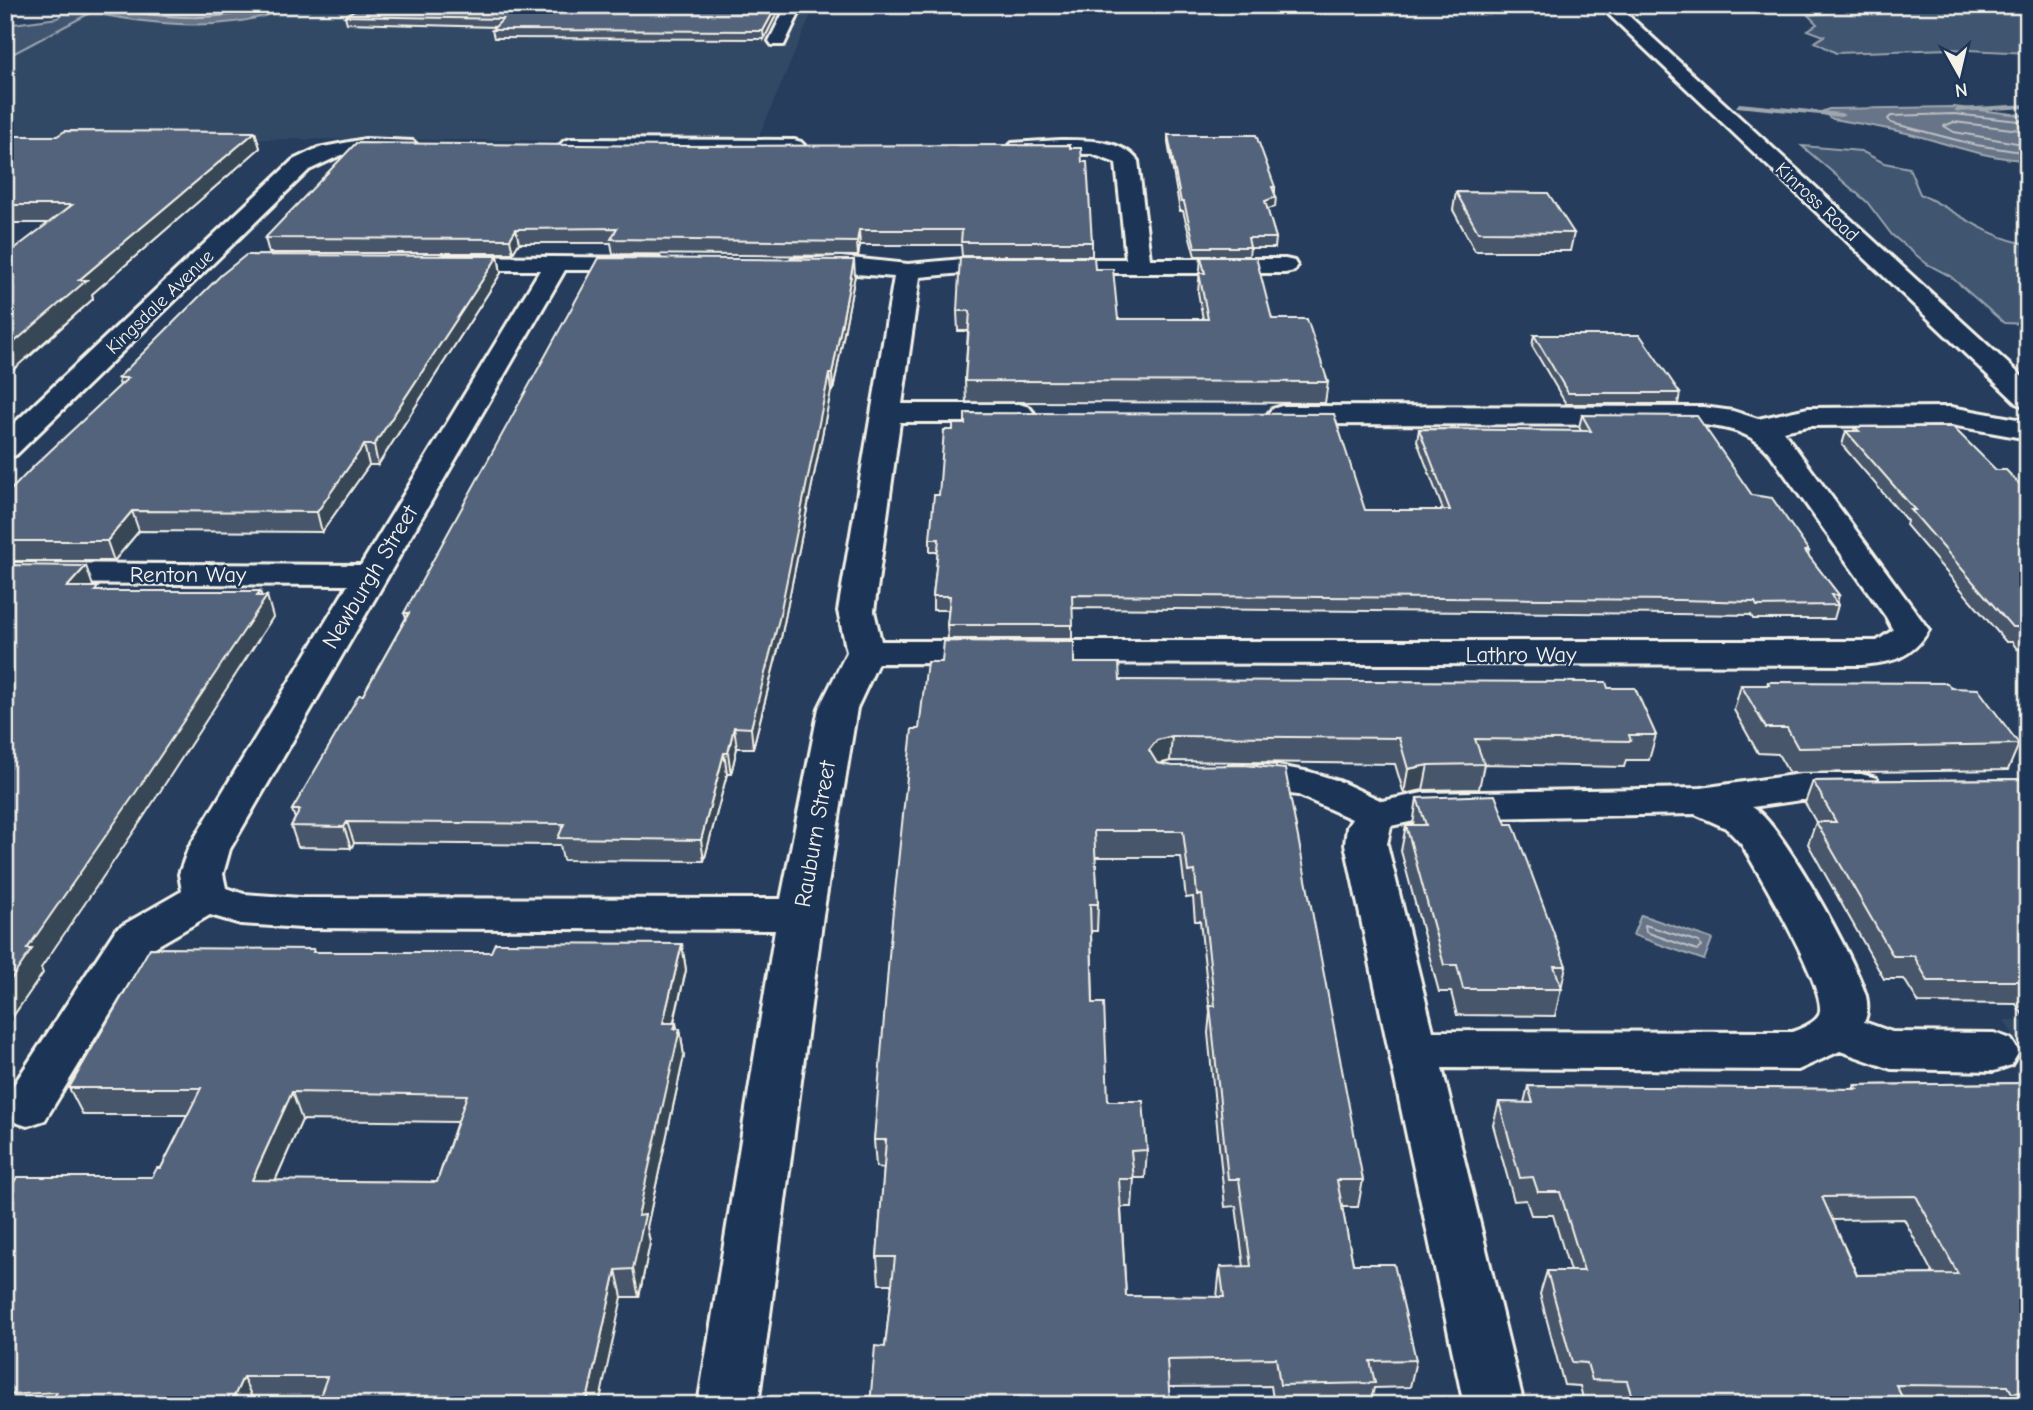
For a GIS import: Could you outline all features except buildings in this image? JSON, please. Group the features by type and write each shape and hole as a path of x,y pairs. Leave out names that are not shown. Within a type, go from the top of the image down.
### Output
{"street":[{"path":"778,41 795,5"},
{"name":"Kinross Road","path":"1606,5 2021,392"},
{"name":"Kingsdale Avenue","path":"5,449 301,165 315,156 354,146 427,145"},
{"path":"549,145 821,146"},
{"path":"995,147 1088,147 1122,155 1126,161 1139,266"},
{"path":"202,262 230,262"},
{"path":"421,262 679,263"},
{"name":"Newburgh Street","path":"206,897 201,874 209,849 557,263"},
{"path":"774,264 841,264 908,271 963,266 1285,266"},
{"path":"865,652 856,611 908,271"},
{"name":"Lathro Way","path":"1951,416 2000,405 2021,392"},
{"path":"888,413 1045,414"},
{"name":"Lathro Way","path":"865,652 1861,654 1887,652 1905,643 1911,630 1903,615 1782,449 1773,439 1756,428 1733,420 1703,416 1255,414"},
{"name":"Lathro Way","path":"1756,428 1808,417 1951,416 2028,430"},
{"name":"Renton Way","path":"5,573 372,575"},
{"name":"Rauburn Street","path":"728,1405 800,915 838,708 865,652"},
{"path":"1196,777 1277,778 1305,782 1327,789 1377,815 1423,806 1701,801 1801,787 1894,786"},
{"path":"1414,1049 1797,1051 1835,1031 1844,1011 1835,975 1759,837 1741,818 1701,801"},
{"path":"1377,815 1368,827 1366,845 1493,1405"},
{"path":"27,1106 132,940 206,897 242,909 301,913 800,915"},
{"path":"1835,1031 1891,1050 1994,1052"}],"shaded area":[{"path":"69,5 105,5 5,58 5,25 58,18"},
{"path":"105,5 815,5 757,141 5,138 5,58"},
{"path":"1808,5 2028,5 2028,53 1949,49 1836,53 1815,42 1824,36 1808,30 1817,24 1808,15 1827,13 1824,8"},
{"path":"1802,146 1861,151 1884,163 1909,168 1920,194 1986,230 2028,244 2028,324 2004,323 1950,276 1927,264 1892,235 1867,202"},
{"path":"2004,1020 2028,1020 2028,1058"}],"water":[{"path":"104,5 285,5 282,10 239,21 170,24 103,15 99,8"},
{"path":"1954,107 2028,116 2028,160 1986,155 1897,131 1833,119 1821,112 1829,109"},
{"path":"1641,915 1712,939 1704,960 1633,935"}],"waterway":[{"path":"1739,105 1841,115"},
{"path":"1958,110 2028,106"}]}
